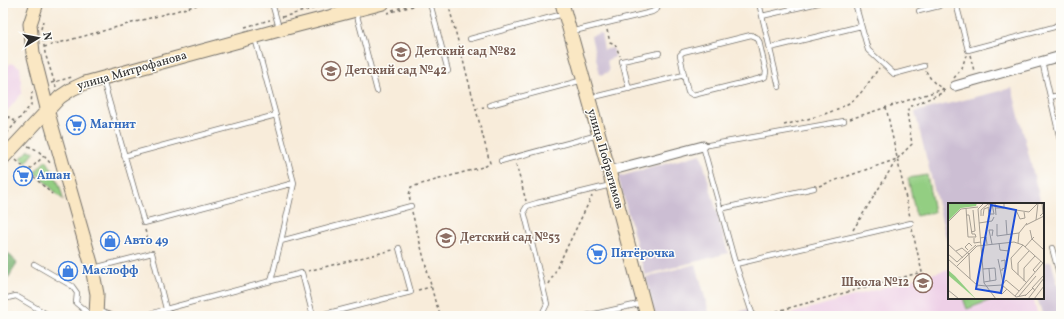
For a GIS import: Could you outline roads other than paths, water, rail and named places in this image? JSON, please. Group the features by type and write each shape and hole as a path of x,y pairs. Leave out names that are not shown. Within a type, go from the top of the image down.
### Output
{"main road":[{"path":"37,3 30,24 31,43 92,269 97,294 96,314"},
{"name":"улица Митрофанова","path":"9,158 60,97 85,83 355,10 382,8"},
{"name":"улица Побратимов","path":"563,8 613,184 647,316"}],"street":[{"path":"952,83 976,80 1061,56"},
{"path":"609,171 703,146"}],"lane":[{"path":"272,3 280,30"},
{"path":"430,3 448,71"},
{"path":"570,32 652,12 657,9 658,3"},
{"path":"758,3 779,87"},
{"path":"762,16 818,3"},
{"path":"855,3 868,50 894,74 924,66"},
{"path":"919,11 939,6 938,3"},
{"path":"958,3 968,50 1054,27 1061,22"},
{"path":"470,39 563,8"},
{"path":"355,10 377,91"},
{"path":"770,48 861,26"},
{"path":"751,35 756,37 759,41 766,72 765,77 758,80 693,95 688,92 684,75 680,55 683,52 751,35"},
{"path":"255,37 294,183 271,281"},
{"path":"629,89 622,61 659,53"},
{"path":"1042,61 1061,144"},
{"path":"588,99 684,75"},
{"path":"103,79 144,223 294,183"},
{"path":"490,105 583,80"},
{"path":"1050,97 1061,95"},
{"path":"124,156 276,116"},
{"path":"753,316 736,264 703,146 844,121"},
{"path":"501,161 599,135"},
{"path":"542,316 547,304 524,211 527,206 613,184"},
{"path":"720,209 814,188"},
{"path":"281,241 411,206"},
{"path":"736,264 911,223"},
{"path":"317,316 411,292 400,248"},
{"path":"1052,248 1060,270 1061,281"},
{"path":"92,269 152,253 166,309"},
{"path":"34,264 72,286 77,293 76,303 88,313 113,316"},
{"path":"144,316 302,273 313,316"},
{"path":"3,298 16,296 50,316"},
{"path":"586,316 644,302"}],"place":[{"name":"Детский сад №82","path":"401,52"},
{"name":"Детский сад №42","path":"331,71"},
{"name":"Магнит","path":"76,125"},
{"name":"Ашан","path":"23,176"},
{"name":"Детский сад №53","path":"446,238"},
{"name":"Авто 49","path":"110,241"},
{"name":"Пятёрочка","path":"597,254"},
{"name":"Маслофф","path":"68,271"},
{"name":"Школа №12","path":"923,283"}]}
